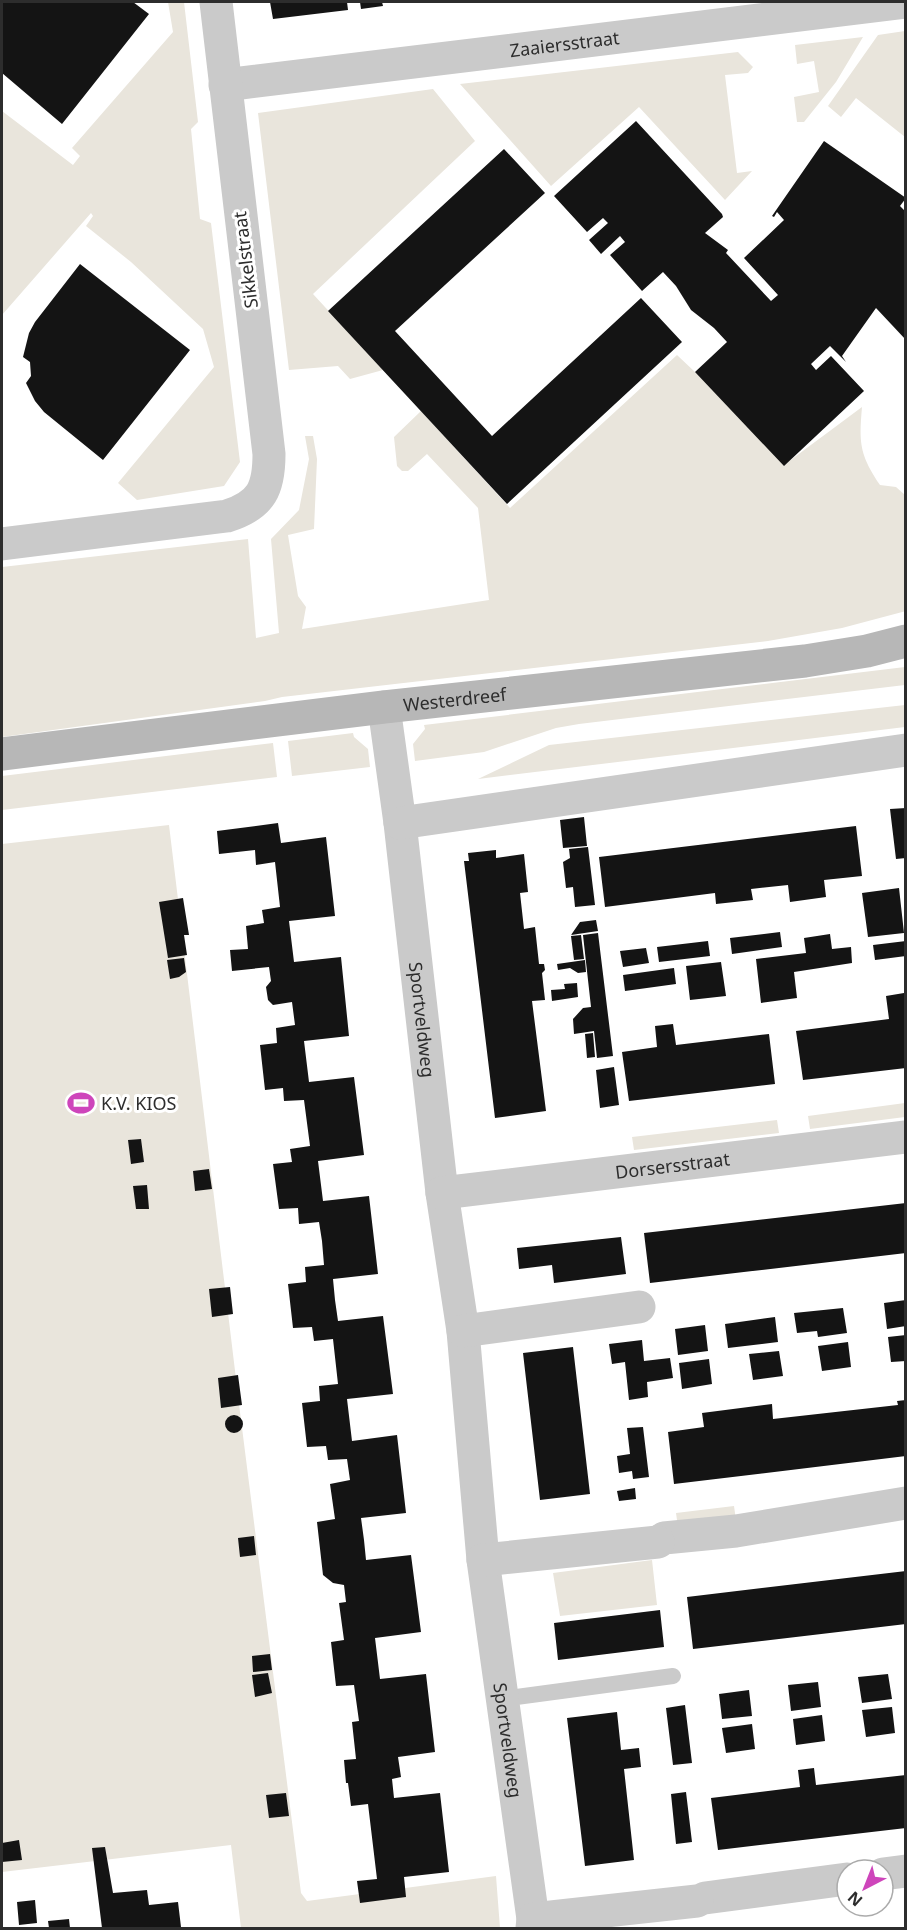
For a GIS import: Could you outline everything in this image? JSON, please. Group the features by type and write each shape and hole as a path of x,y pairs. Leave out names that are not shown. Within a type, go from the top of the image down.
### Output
{"street":[{"name":"Sikkelstraat","path":"2,544 219,517 244,508 258,498 265,488 269,454 216,2"},
{"name":"Zaaiersstraat","path":"225,85 906,2"},
{"name":"Westerdreef","path":"2,754 384,707 805,661 867,651 906,641"},
{"name":"Sportveldweg","path":"384,707 400,823 442,1193 463,1331 483,1560 533,1924 835,1881"},
{"path":"400,823 906,750"},
{"name":"Dorsersstraat","path":"442,1193 906,1137"},
{"path":"463,1331 639,1307"},
{"path":"483,1560 736,1531 906,1503"}],"lane":[{"path":"502,1699 673,1676"}],"shaded area":[{"path":"168,2 184,2 198,122 191,129 200,219 211,223 240,462 224,486 137,500 118,483 214,367 203,329 131,262 86,226 93,216 91,213 2,315 2,111 73,165 80,156 72,148 173,32"},
{"path":"905,31 905,137 856,98 841,117 828,106 878,35"},
{"path":"863,37 836,82 804,122 797,122 794,97 819,92 814,61 797,64 795,45"},
{"path":"738,52 753,67 748,73 725,75 737,173 752,171 725,200 639,107 551,186 460,84"},
{"path":"433,89 475,141 313,294 383,370 350,379 338,366 289,370 258,113"},
{"path":"677,355 784,465 862,407 861,439 868,465 880,485 896,487 905,495 906,611 842,628 768,641 282,697 2,737 2,567 248,539 256,638 279,633 271,539 299,510 309,459 305,436 313,436 317,459 314,529 288,535 298,596 306,607 302,629 489,600 478,508 427,454 408,471 402,471 397,466 394,437 421,411 510,508"},
{"path":"905,667 905,685 579,724 556,728 484,752 415,761 413,744 425,729 424,725"},
{"path":"905,705 905,727 478,779 549,745"},
{"path":"353,733 354,737 368,749 370,767 292,776 288,741"},
{"path":"273,743 277,777 2,810 2,776"},
{"path":"169,825 301,1893 307,1901 496,1876 500,1928 241,1928 231,1845 2,1872 2,844"},
{"path":"905,1103 905,1117 810,1129 808,1116"},
{"path":"777,1120 779,1133 634,1150 632,1137"},
{"path":"734,1506 737,1527 679,1534 676,1513"},
{"path":"652,1560 657,1605 560,1616 553,1573"}],"building":[{"path":"2,2 133,2 149,14 62,124 2,73"},
{"path":"270,2 347,2 348,10 273,19"},
{"path":"360,2 382,2 383,6 361,9"},
{"path":"636,121 722,214 723,217 705,233 728,250 726,253 771,301 778,295 744,258 784,220 777,212 774,217 772,216 824,141 906,198 900,206 906,212 906,340 876,308 842,356 846,362 830,346 811,364 816,370 831,356 864,391 784,466 695,372 727,342 714,328 691,310 676,286 663,272 642,291 610,255 625,242 620,236 601,254 589,240 608,223 603,218 587,232 554,196"},
{"path":"504,149 545,193 395,331 492,436 641,298 682,342 507,504 328,311"},
{"path":"80,264 190,350 103,460 44,412 35,401 26,383 31,376 30,362 23,357 29,333"},
{"path":"906,808 906,858 896,859 890,809"},
{"path":"584,817 587,846 563,848 560,820"},
{"path":"278,823 281,843 326,837 335,916 289,921 294,962 341,957 349,1036 304,1041 309,1082 354,1077 364,1155 318,1161 323,1201 369,1196 378,1274 333,1279 335,1300 338,1321 383,1316 393,1394 347,1399 352,1441 397,1435 406,1513 361,1518 366,1560 411,1555 421,1632 375,1638 380,1679 426,1674 435,1752 398,1757 401,1777 392,1779 394,1798 440,1793 449,1872 404,1877 406,1897 360,1903 357,1881 377,1879 368,1804 351,1806 348,1783 346,1783 344,1760 356,1759 352,1722 359,1721 354,1685 336,1686 331,1642 344,1640 339,1603 346,1602 344,1585 333,1583 323,1575 317,1522 335,1519 330,1484 350,1480 347,1459 328,1460 326,1446 307,1447 302,1403 320,1401 319,1386 338,1384 333,1339 314,1341 312,1327 293,1328 288,1284 306,1282 305,1267 324,1265 322,1241 319,1222 299,1224 298,1208 279,1209 273,1164 292,1162 290,1149 310,1146 304,1100 284,1101 283,1088 265,1090 260,1045 277,1043 276,1028 295,1025 292,1002 273,1005 268,1000 266,987 271,981 269,967 232,971 230,950 248,949 246,926 264,923 262,910 280,907 275,862 256,865 255,850 219,854 217,831"},
{"path":"856,826 862,876 824,880 826,897 790,902 788,885 751,889 753,900 716,904 715,893 605,907 599,857"},
{"path":"588,847 595,905 575,907 573,887 566,888 563,862 570,858 569,849"},
{"path":"496,850 496,858 524,854 528,892 520,893 524,929 535,927 539,964 544,964 545,970 542,973 545,1000 532,1001 546,1111 495,1118 464,861 469,861 468,853"},
{"path":"899,888 904,933 868,937 862,893"},
{"path":"183,898 189,935 184,935 187,955 168,958 159,902"},
{"path":"596,920 598,931 571,935 580,922"},
{"path":"780,932 782,947 732,954 730,938"},
{"path":"598,933 613,1056 597,1058 594,1031 574,1034 573,1019 583,1008 591,1007 583,935"},
{"path":"830,934 832,949 851,947 852,963 794,972 797,998 761,1003 756,959 806,953 804,938"},
{"path":"581,935 584,959 574,960 571,936"},
{"path":"708,941 710,956 659,962 657,947"},
{"path":"906,941 906,956 875,960 873,945"},
{"path":"646,948 649,963 623,967 620,951"},
{"path":"184,958 186,972 170,979 167,960"},
{"path":"585,960 586,972 578,973 570,968 558,970 557,964"},
{"path":"721,962 726,996 690,1000 686,966"},
{"path":"674,968 676,984 625,991 623,975"},
{"path":"577,983 578,997 552,1001 551,990 565,989 564,984"},
{"path":"904,993 906,1068 803,1080 796,1031 889,1019 886,996"},
{"path":"673,1024 676,1045 769,1034 775,1084 629,1101 622,1052 657,1047 655,1026"},
{"path":"593,1033 595,1057 587,1058 585,1034"},
{"path":"614,1067 619,1105 600,1108 596,1070"},
{"path":"141,1139 144,1162 131,1164 128,1140"},
{"path":"209,1169 212,1189 195,1191 193,1171"},
{"path":"147,1185 149,1209 136,1209 133,1186"},
{"path":"906,1203 906,1253 650,1283 644,1233"},
{"path":"621,1237 626,1274 554,1283 552,1265 519,1269 517,1248"},
{"path":"230,1287 233,1314 212,1317 209,1289"},
{"path":"906,1300 906,1326 887,1329 884,1303"},
{"path":"843,1308 847,1333 818,1337 817,1331 797,1333 794,1313"},
{"path":"775,1317 778,1342 728,1348 725,1324"},
{"path":"705,1325 708,1351 678,1355 675,1329"},
{"path":"906,1335 906,1361 891,1362 888,1337"},
{"path":"642,1340 644,1361 670,1358 673,1378 647,1382 648,1397 629,1400 625,1362 612,1364 609,1344"},
{"path":"848,1342 851,1367 822,1371 818,1346"},
{"path":"573,1347 590,1494 540,1500 523,1353"},
{"path":"779,1351 783,1376 753,1380 749,1354"},
{"path":"709,1359 712,1384 682,1389 679,1363"},
{"path":"238,1375 242,1405 221,1408 218,1378"},
{"path":"906,1400 906,1456 674,1484 668,1432 704,1427 702,1413 772,1404 773,1419 898,1405 897,1401"},
{"path":"230,1415 238,1415 243,1420 241,1431 230,1433 225,1428 225,1420"},
{"path":"643,1427 649,1477 633,1479 632,1471 619,1473 617,1456 630,1454 627,1428"},
{"path":"635,1488 636,1499 619,1501 617,1491"},
{"path":"254,1536 256,1555 240,1557 238,1538"},
{"path":"906,1571 906,1624 693,1649 687,1597"},
{"path":"660,1610 664,1647 558,1660 554,1623"},
{"path":"270,1654 272,1670 253,1672 252,1656"},
{"path":"268,1673 272,1693 255,1697 252,1675"},
{"path":"888,1674 892,1699 862,1703 858,1677"},
{"path":"818,1682 821,1707 791,1711 788,1685"},
{"path":"749,1690 752,1716 722,1719 719,1694"},
{"path":"685,1705 692,1763 673,1765 666,1708"},
{"path":"892,1707 895,1733 866,1737 862,1710"},
{"path":"617,1712 621,1750 639,1748 641,1767 624,1769 634,1860 585,1866 567,1718"},
{"path":"822,1715 825,1741 796,1745 793,1719"},
{"path":"752,1724 755,1749 726,1753 722,1728"},
{"path":"814,1768 816,1785 906,1775 906,1828 718,1850 711,1798 800,1787 798,1770"},
{"path":"686,1792 692,1842 676,1844 671,1794"},
{"path":"286,1793 289,1816 269,1818 266,1795"},
{"path":"19,1840 22,1860 2,1862 2,1843"},
{"path":"105,1847 113,1893 147,1890 149,1905 178,1902 181,1927 102,1928 92,1848"},
{"path":"35,1900 37,1923 19,1925 17,1902"},
{"path":"69,1919 70,1928 49,1928 48,1921"}],"place":[{"name":"K.V. KIOS","path":"81,1103"}]}
